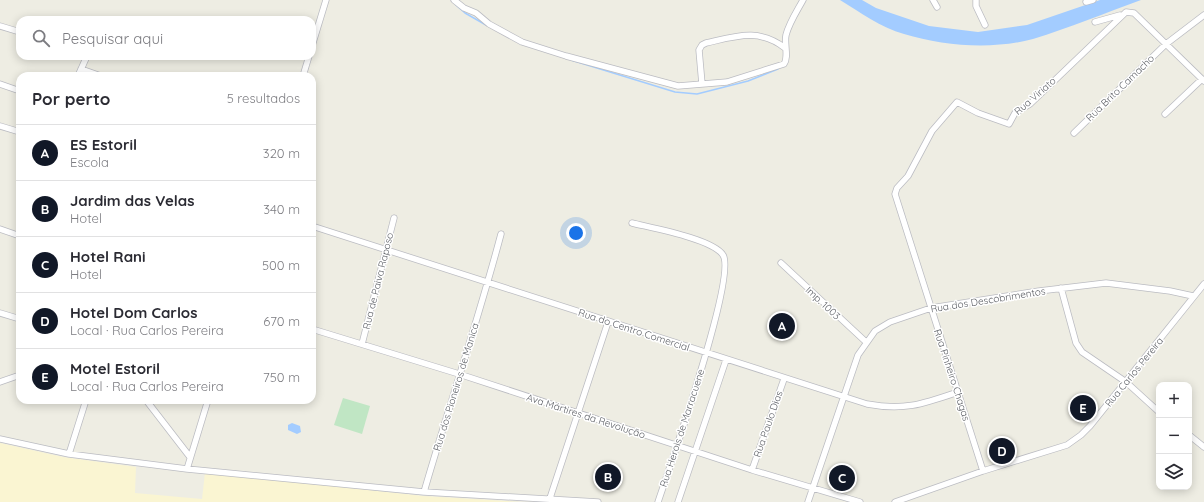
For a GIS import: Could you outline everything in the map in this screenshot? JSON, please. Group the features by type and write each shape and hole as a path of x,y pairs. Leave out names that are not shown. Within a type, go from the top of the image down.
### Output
{"street":[{"path":"316,33 326,0"},
{"path":"454,0 464,8 476,13 489,24 522,42 662,83 678,86 727,82 784,64 786,60 785,48 790,25 803,0"},
{"path":"933,0 937,7"},
{"path":"976,0 976,6 985,25"},
{"path":"1086,2 1093,0"},
{"name":"Rua Viriato","path":"897,188 908,176 932,132 957,102 978,113 1009,124 1015,113 1030,104 1122,14 1130,11 1166,44"},
{"path":"1096,22 1122,14"},
{"name":"Rua Brito Camacho","path":"1074,133 1166,44 1204,15"},
{"path":"0,26 16,31"},
{"path":"702,84 699,50 706,42 750,35 770,38 785,48"},
{"path":"1165,114 1203,80 1166,44"},
{"path":"80,72 85,60"},
{"path":"304,72 308,60"},
{"path":"81,69 90,72"},
{"path":"0,84 16,90"},
{"path":"0,126 16,131"},
{"name":"Rua Pinheiro Chagas","path":"897,188 895,194 982,471"},
{"name":"Rua de Paiva Raposo","path":"362,344 394,218"},
{"name":"Rua Herois de Marracuene","path":"632,223 712,245 723,254 726,271 698,383 658,502"},
{"name":"Rua do Centro Comercial","path":"316,227 843,397 889,408 928,402 958,392"},
{"path":"0,229 16,235"},
{"name":"Rua dos Pioneiros de Manica","path":"424,492 488,282 501,234"},
{"name":"Imp. 1003","path":"781,263 866,342"},
{"name":"Rua dos Descobrimentos","path":"808,502 858,354 875,331 890,322 931,308 1061,288 1106,283 1170,291 1193,296"},
{"name":"Rua Carlos Pereira","path":"896,502 982,471 1071,443 1090,426 1193,296 1201,291 1204,284"},
{"path":"1061,288 1076,342 1082,352 1126,382 1156,409"},
{"path":"0,313 16,318"},
{"path":"550,498 608,322"},
{"name":"Ava Mártires da Revolução","path":"316,330 459,374 752,470 860,502"},
{"name":"Rua Herois de Marracuene","path":"678,502 726,360"},
{"path":"0,382 16,376"},
{"name":"Rua Paulo Dias","path":"752,470 784,379"},
{"path":"68,454 85,404"},
{"path":"149,404 190,456"},
{"path":"187,469 207,404"},
{"path":"1192,437 1204,446"},
{"path":"0,440 68,454 187,469 424,492 550,498 598,502"}],"green space":[{"path":"343,398 370,406 362,434 334,425"}],"sand":[{"path":"0,443 63,457 136,467 135,493 202,499 205,472 423,496 521,502 0,502"}],"water":[{"path":"840,0 862,0 876,8 929,26 978,32 1027,25 1100,0 1141,0 1033,39 1001,45 968,45 952,44 919,38 895,31 879,24"},
{"path":"292,423 300,426 301,432 297,434 288,430 288,425"}],"waterway":[{"path":"456,5 465,13 486,25"},
{"path":"571,60 675,92 697,94 748,81 778,69"}],"place":[{"name":"ES Estoril","path":"782,326"},
{"name":"Motel Estoril","path":"1083,408"},
{"name":"Hotel Dom Carlos","path":"1002,451"},
{"name":"Jardim das Velas","path":"608,477"},
{"name":"Hotel Rani","path":"842,478"}]}
